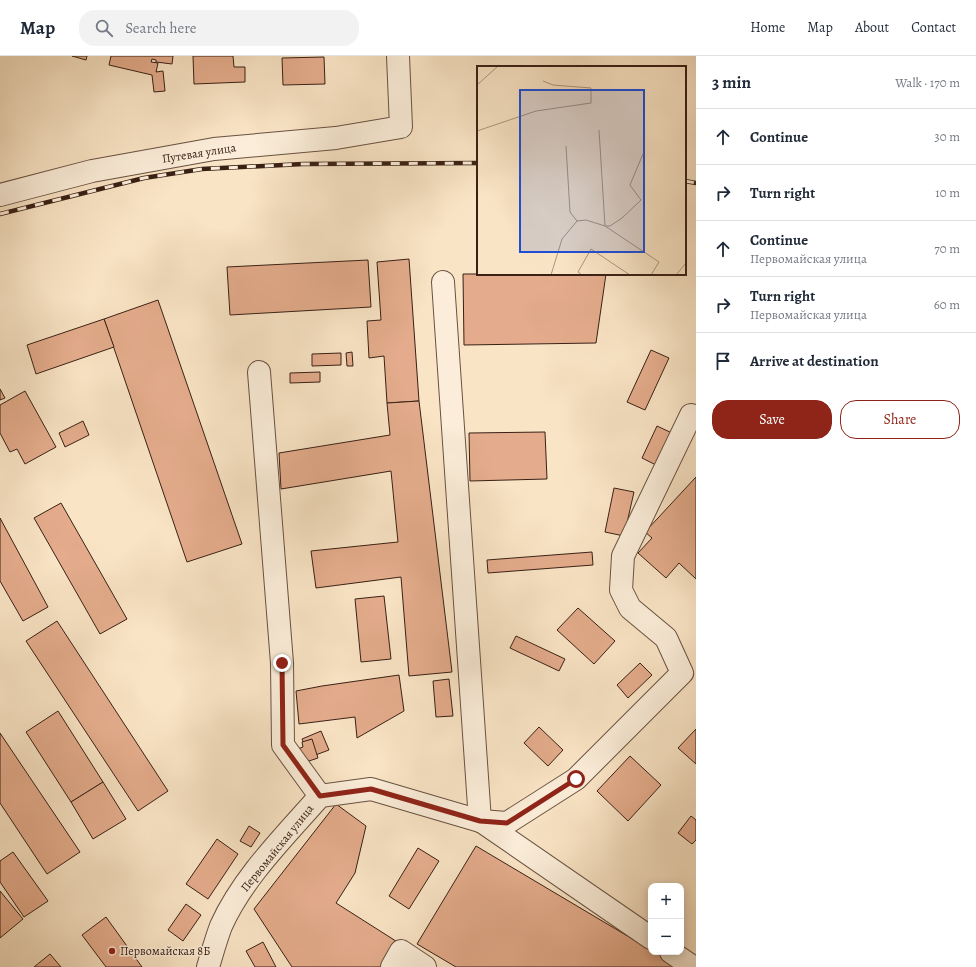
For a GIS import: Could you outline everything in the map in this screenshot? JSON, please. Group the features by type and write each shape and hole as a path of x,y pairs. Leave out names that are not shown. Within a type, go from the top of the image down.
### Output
{"street":[{"name":"Путевая улица","path":"0,195 92,171 214,149 336,138 401,128 398,56"},
{"path":"442,282 480,821"},
{"name":"Первомайская улица","path":"259,372 282,663 283,745 320,796"},
{"path":"480,821 507,823 576,779 682,673 666,638 630,608 621,590 623,556 691,415"},
{"name":"Первомайская улица","path":"208,967 221,926 237,897 260,866 320,796 371,789 480,821"},
{"path":"480,821 648,936"},
{"path":"392,967 401,951 425,967"},
{"path":"675,955 693,967"}],"building":[{"path":"72,56 87,56 86,60"},
{"path":"111,56 173,56 172,64 156,62 156,60 152,59 151,62 158,63 156,72 163,71 165,91 154,92 152,75 109,65"},
{"path":"193,56 233,56 234,67 245,67 245,82 194,84"},
{"path":"324,57 325,84 283,85 282,58"},
{"path":"409,259 419,401 387,403 384,356 369,358 367,321 381,320 377,262"},
{"path":"368,260 371,307 230,315 227,267"},
{"path":"463,274 606,275 596,343 464,345"},
{"path":"158,300 242,544 187,562 104,319"},
{"path":"104,319 114,347 36,374 27,345"},
{"path":"651,350 669,358 645,410 627,402"},
{"path":"352,352 353,366 347,366 346,353"},
{"path":"341,353 341,365 312,366 312,354"},
{"path":"320,372 320,382 290,383 290,373"},
{"path":"0,389 5,398 0,400"},
{"path":"25,391 56,447 25,464 17,449 10,452 0,433 0,405"},
{"path":"419,401 452,672 409,676 401,577 316,588 311,551 398,542 391,471 281,489 279,453 390,435 387,403"},
{"path":"83,421 89,435 65,447 59,433"},
{"path":"657,426 672,433 656,465 642,458"},
{"path":"545,432 547,479 470,481 469,433"},
{"path":"696,477 696,579 679,563 666,578 638,553 652,538 645,532"},
{"path":"614,488 634,492 624,536 605,532"},
{"path":"61,503 127,619 100,634 34,518"},
{"path":"0,518 48,607 23,621 0,581"},
{"path":"592,552 593,565 488,573 487,560"},
{"path":"384,596 391,659 361,662 355,599"},
{"path":"578,608 615,641 594,664 557,630"},
{"path":"57,621 168,791 138,811 26,641"},
{"path":"516,636 565,659 559,671 510,648"},
{"path":"640,663 652,675 628,698 617,685"},
{"path":"399,675 404,711 357,738 355,717 299,724 296,691"},
{"path":"449,679 453,716 436,717 433,681"},
{"path":"58,711 103,782 71,802 26,732"},
{"path":"539,727 563,750 548,766 524,743"},
{"path":"696,729 696,764 678,748"},
{"path":"321,731 329,750 310,757 302,739"},
{"path":"0,733 80,852 47,874 0,803"},
{"path":"312,739 318,758 300,764 295,750 303,747 302,742"},
{"path":"630,756 661,785 628,821 597,791"},
{"path":"103,782 126,819 93,839 71,802"},
{"path":"336,804 366,826 355,873 336,903 399,943 387,967 292,967 254,909"},
{"path":"691,816 696,820 696,840 692,844 678,833"},
{"path":"249,826 260,833 251,847 240,841"},
{"path":"217,839 238,854 208,899 186,884"},
{"path":"476,846 648,948 648,955 660,955 680,967 456,967 417,944"},
{"path":"418,848 439,861 409,909 389,896"},
{"path":"13,852 48,901 24,917 0,882 0,861"},
{"path":"0,891 23,919 0,938"},
{"path":"186,904 201,915 183,941 168,930"},
{"name":"Первомайская 8Б","path":"106,917 142,967 106,967 82,935"},
{"path":"263,942 276,967 255,967 246,951"},
{"path":"50,954 61,967 34,967"}],"railway":[{"path":"0,214 144,178 202,169 303,164 477,163"},
{"path":"686,181 696,183"}],"place":[{"name":"Первомайская 8Б","path":"112,951"}],"route":[{"path":"282,663 283,745 320,796 371,789 480,821 507,823 576,779"}]}
